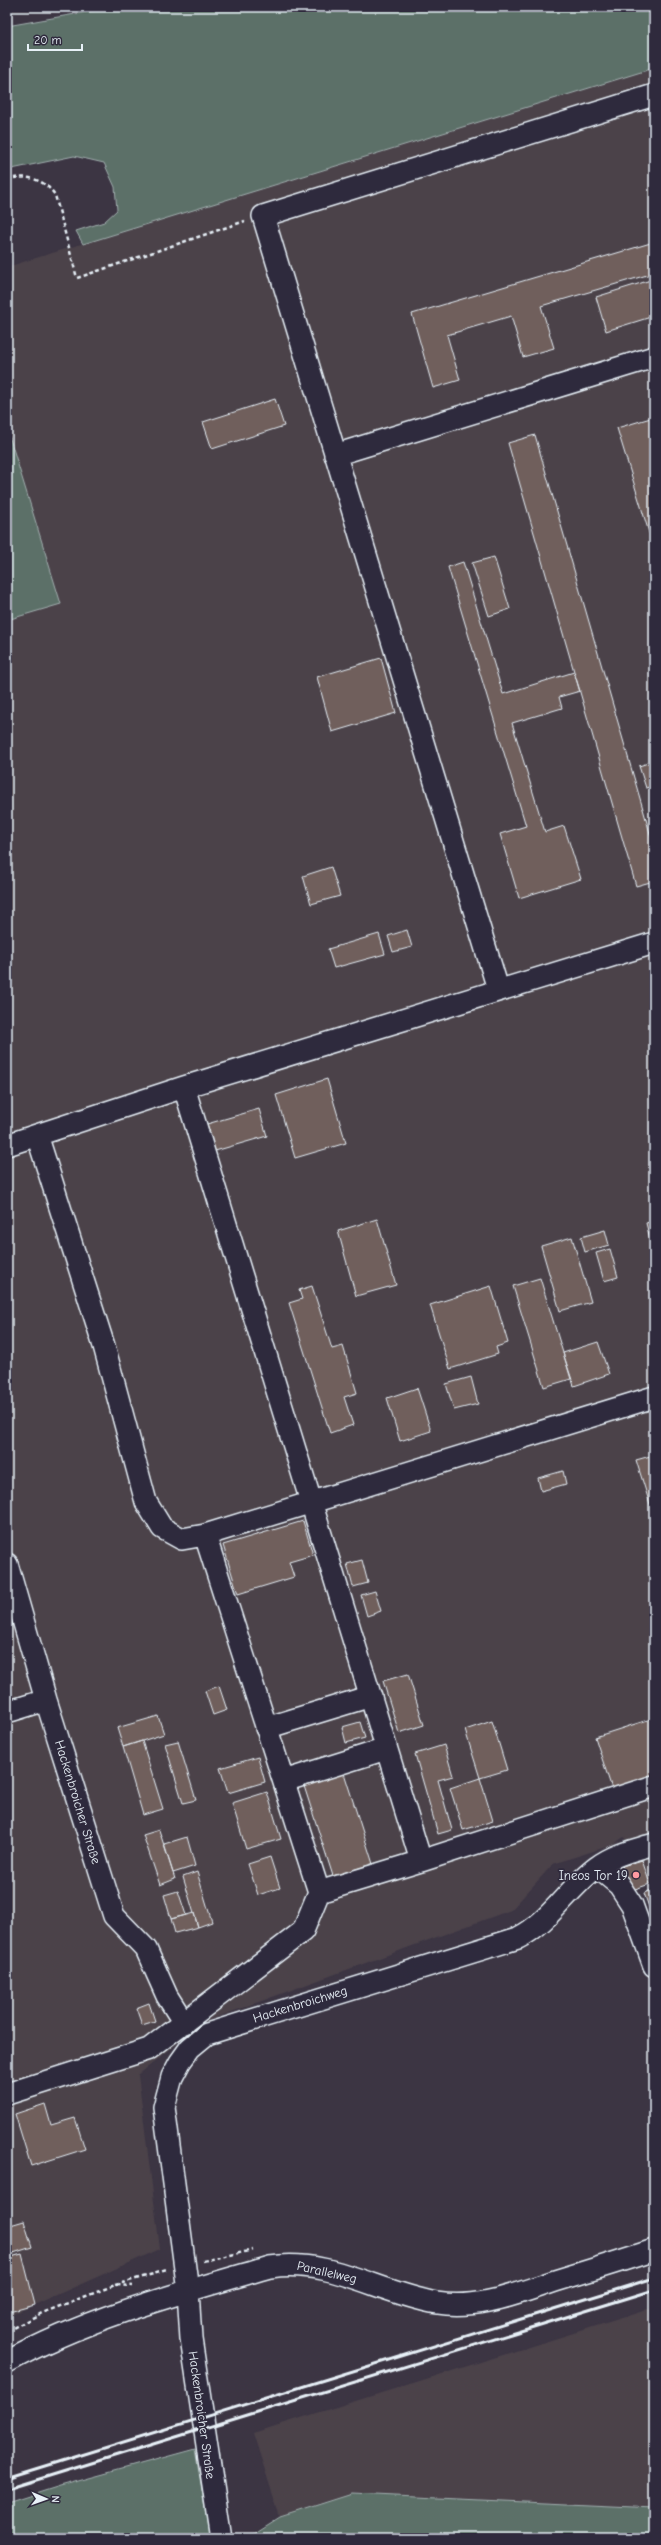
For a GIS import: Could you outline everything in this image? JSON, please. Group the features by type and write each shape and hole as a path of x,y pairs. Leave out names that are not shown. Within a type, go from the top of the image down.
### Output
{"street":[{"path":"498,989 263,216 654,95"},
{"path":"335,455 654,357"},
{"path":"7,1145 184,1087 498,989 654,943"},
{"path":"184,1087 421,1860"},
{"path":"37,1135 104,1346 146,1502 162,1528 182,1539 205,1535 654,1397"},
{"path":"7,2094 149,2049 303,1932 319,1892 205,1535"},
{"name":"Hackenbroicher Straße","path":"7,1564 46,1700 114,1916 146,1949 167,1996 184,2023"},
{"path":"266,1728 371,1696"},
{"path":"7,1712 46,1700"},
{"path":"284,1781 386,1749"},
{"path":"319,1892 654,1786"},
{"name":"Hackenbroichweg","path":"188,2291 164,2107 172,2077 190,2048 207,2034 518,1938 532,1931 597,1867 611,1858 654,1844"},
{"path":"597,1867 619,1885 632,1905 654,1966"},
{"name":"Parallelweg","path":"7,2362 45,2341 132,2307 270,2267 291,2264 340,2272 437,2303 468,2304 497,2300 654,2250"},
{"name":"Hackenbroicher Straße","path":"188,2291 191,2339 221,2538"}],"path":[{"path":"7,179 18,177 36,179 48,185 55,195 76,278 263,216"},
{"path":"115,2285 184,2265 255,2250"}],"shaded area":[{"path":"654,67 654,1897 642,1860 632,1863 624,1837 612,1845 553,1864 511,1910 204,2022 138,2075 160,2249 7,2317 7,267"},
{"path":"654,2308 654,2508 352,2494 280,2517 253,2433"}],"green space":[{"path":"115,7 654,7 654,68 83,244 76,231 104,222 117,210 115,187 104,163 74,156 7,170 7,26"},
{"path":"7,429 61,604 7,620"},
{"path":"195,2449 210,2538 7,2538 7,2503 60,2486"},
{"path":"352,2494 654,2508 654,2538 247,2538 280,2517"}],"building":[{"path":"654,242 654,273 541,306 554,348 523,357 511,316 447,335 460,380 433,388 412,314"},
{"path":"654,279 654,316 606,331 596,297"},
{"path":"275,399 284,426 212,449 203,422"},
{"path":"654,417 654,549 617,428"},
{"path":"535,435 654,847 654,881 636,886 508,443"},
{"path":"494,557 510,609 489,616 472,563"},
{"path":"463,562 503,694 574,672 580,691 559,697 562,708 512,723 545,832 564,826 581,879 519,898 500,834 526,826 448,567"},
{"path":"381,658 396,713 332,732 317,677"},
{"path":"654,761 654,785 646,788 639,766"},
{"path":"331,867 340,896 311,904 303,876"},
{"path":"407,930 412,947 393,952 388,936"},
{"path":"379,934 385,954 334,968 328,949"},
{"path":"327,1079 346,1143 295,1158 276,1095"},
{"path":"259,1109 267,1136 215,1151 207,1124"},
{"path":"377,1219 396,1285 356,1296 338,1231"},
{"path":"654,1221 654,1238 650,1239 646,1223"},
{"path":"605,1230 609,1245 585,1252 581,1237"},
{"path":"572,1237 591,1302 560,1311 541,1246"},
{"path":"610,1249 618,1277 604,1281 596,1253"},
{"path":"540,1278 571,1379 544,1387 513,1286"},
{"path":"312,1286 332,1349 343,1346 357,1393 344,1397 353,1425 330,1433 289,1303 302,1299 299,1290"},
{"path":"491,1286 508,1343 496,1347 498,1354 450,1369 430,1305"},
{"path":"598,1342 609,1374 574,1386 563,1353"},
{"path":"471,1377 478,1404 454,1410 446,1384"},
{"path":"417,1388 431,1431 400,1441 387,1398"},
{"path":"654,1455 654,1517 636,1460"},
{"path":"563,1471 566,1484 541,1491 538,1478"},
{"path":"303,1521 313,1555 289,1562 294,1577 238,1594 223,1545"},
{"path":"362,1560 368,1583 353,1587 347,1564"},
{"path":"375,1591 381,1611 367,1616 361,1595"},
{"path":"408,1674 424,1725 399,1733 383,1681"},
{"path":"219,1686 227,1710 213,1715 205,1691"},
{"path":"158,1716 164,1734 123,1747 117,1728"},
{"path":"654,1718 654,1776 612,1789 595,1737"},
{"path":"492,1721 507,1770 480,1778 465,1730"},
{"path":"360,1722 365,1738 346,1743 342,1727"},
{"path":"142,1741 163,1809 143,1815 123,1747"},
{"path":"178,1741 196,1800 183,1803 165,1744"},
{"path":"444,1745 453,1776 438,1780 452,1830 438,1834 415,1754"},
{"path":"258,1757 265,1782 228,1793 220,1768"},
{"path":"344,1773 373,1864 333,1876 304,1786"},
{"path":"480,1778 493,1821 463,1830 450,1788"},
{"path":"267,1792 281,1839 246,1849 232,1803"},
{"path":"159,1830 175,1879 160,1885 143,1835"},
{"path":"187,1837 195,1866 173,1873 164,1844"},
{"path":"270,1857 280,1888 258,1895 248,1864"},
{"name":"Ineos Tor 19","path":"642,1860 650,1884 629,1891 622,1866"},
{"path":"197,1872 212,1922 198,1927 183,1877"},
{"path":"654,1889 654,1909 650,1910 644,1893"},
{"path":"178,1891 186,1915 171,1919 164,1895"},
{"path":"194,1913 198,1927 175,1933 171,1919"},
{"path":"149,2003 155,2021 142,2025 136,2008"},
{"path":"45,2104 51,2125 75,2118 85,2149 31,2166 15,2114"},
{"path":"24,2221 32,2247 7,2255 7,2226"},
{"path":"22,2254 35,2305 9,2312 7,2258"}],"railway":[{"path":"7,2478 654,2278"},
{"path":"7,2489 654,2290"}],"place":[{"name":"Ineos Tor 19","path":"636,1875"}]}
